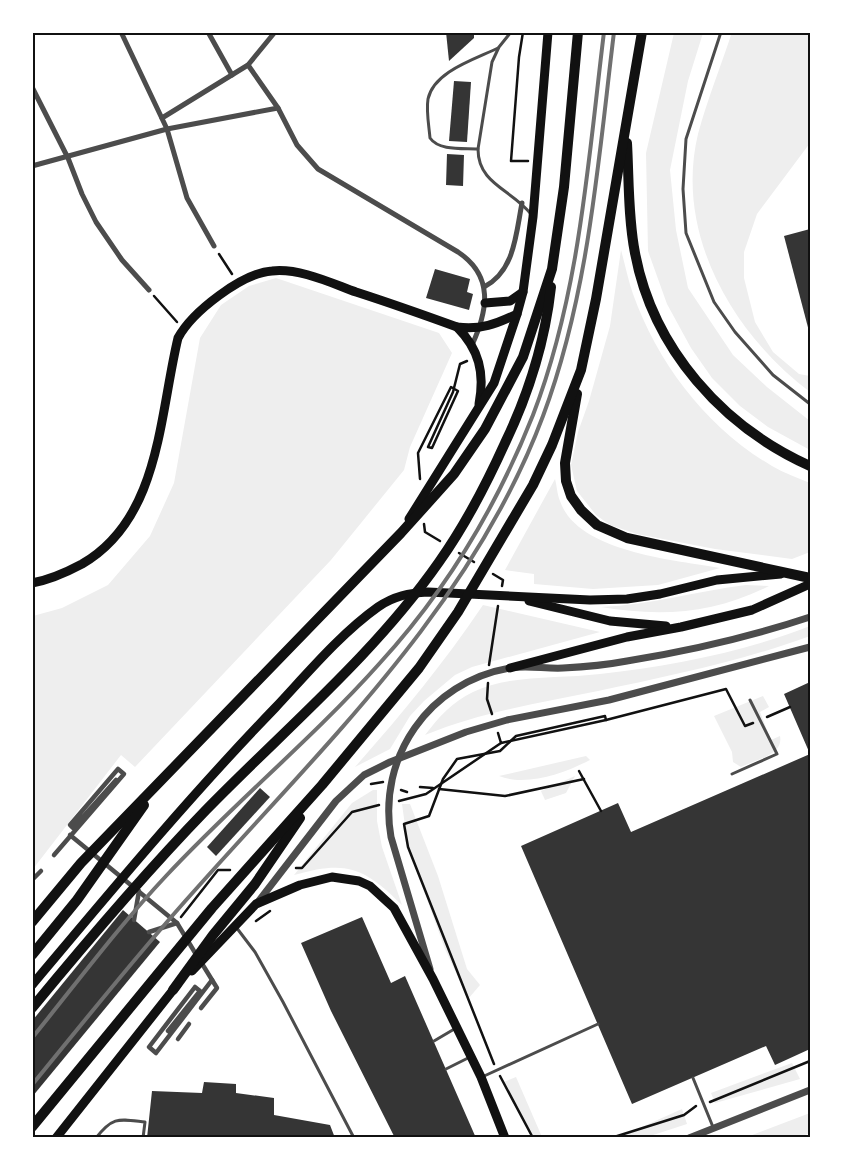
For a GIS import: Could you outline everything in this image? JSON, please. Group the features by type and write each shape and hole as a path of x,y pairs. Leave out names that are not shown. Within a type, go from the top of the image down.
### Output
{"highway":[{"path":"32,1008 158,861 356,662 395,618 426,580 489,481 530,383 538,360 548,315 552,269 564,187 578,32"},
{"path":"642,32 596,299 581,370 565,463 566,481 571,496 581,510 597,525 627,538 784,574 810,578"},
{"path":"626,125 635,253 648,296 667,342 696,380 731,417 786,455 810,466"},
{"path":"32,922 81,864 401,533 454,474 485,429 523,357 552,269"},
{"path":"32,1127 212,908 322,784 419,668 458,612 533,485 552,445 581,370"},
{"path":"32,955 77,900 165,776"},
{"path":"173,990 213,935 255,884 322,784"}],"main road":[{"path":"401,533 478,410 504,359 523,292 533,217 548,32"},
{"path":"32,583 68,572 98,554 122,531 140,501 154,459 178,338 183,328 218,297 238,284 255,275 271,271 308,276 457,327 479,328 491,326 517,314"},
{"path":"485,302 510,300 523,292"},
{"path":"457,327 472,345 478,357 482,374 478,410"},
{"path":"32,985 142,853 230,755 319,661 377,608 395,598 413,592 590,600 627,599 660,594 717,580 784,574"},
{"path":"510,668 627,637 681,628 752,610 810,584"},
{"path":"502,595 610,621 681,628"},
{"path":"56,1138 173,990 256,904 316,879 332,876 359,881 370,886 394,908 433,979 471,1056 505,1137"}],"street":[{"path":"121,32 167,129 187,198 214,246"},
{"path":"208,32 232,75"},
{"path":"162,118 248,65 275,32"},
{"path":"248,65 278,108 297,145 318,169 469,258 479,272 484,287 485,302 479,328 472,345"},
{"path":"32,87 68,158 82,194 96,222 112,247 149,290"},
{"path":"32,166 68,158 167,129 278,108"},
{"path":"484,287 494,282 512,255 522,203"},
{"path":"433,979 391,838 388,817 391,776 410,735 442,698 465,684 510,668 563,668 624,662 689,650 758,634 810,617"},
{"path":"256,904 336,801 350,786 364,775 390,762 433,744 507,720 609,700 810,647"},
{"path":"54,855 124,774 118,769 70,826 73,828 116,780"},
{"path":"70,835 177,922 217,988 201,1008"},
{"path":"32,880 41,871"},
{"path":"134,920 139,891"},
{"path":"149,932 177,922"},
{"path":"168,1032 200,991 195,987 148,1047 156,1052 212,980"},
{"path":"178,1039 189,1024"},
{"path":"689,1138 810,1090"}],"lane":[{"path":"511,32 499,47 492,62 478,148 478,159 483,172 498,186 522,203 533,217"},
{"path":"721,32 686,139 683,189 686,233 714,302 735,332 773,375 810,404"},
{"path":"478,148 439,146 433,142 430,138 428,100 435,86 449,72 499,47"},
{"path":"732,774 777,754 750,700"},
{"path":"235,925 255,952 283,1002 354,1138"},
{"path":"481,1077 598,1024"},
{"path":"434,1041 457,1028"},
{"path":"446,1069 471,1056"},
{"path":"692,1078 714,1128"},
{"path":"96,1138 104,1127 118,1119 144,1122 143,1138"}],"path":[{"path":"523,32 518,57 511,161 538,162"},
{"path":"214,246 238,284"},
{"path":"149,290 183,328"},
{"path":"421,483 418,453 451,387 458,391 432,448 428,447 453,392 460,364 478,357"},
{"path":"424,522 425,532 440,542"},
{"path":"456,551 479,566"},
{"path":"487,570 502,580 502,595 489,666"},
{"path":"488,675 487,700 493,717"},
{"path":"398,801 426,794 501,743 606,720 726,689 745,726"},
{"path":"472,1012 408,847 404,824 429,816 443,779 457,759 500,751 516,736 605,716 606,720"},
{"path":"496,725 501,743"},
{"path":"579,771 601,811"},
{"path":"420,787 505,796 584,779"},
{"path":"293,868 302,868 352,812 380,805"},
{"path":"177,922 218,870 237,870"}],"shaded area":[{"path":"732,32 810,33 810,143 757,214 744,252 744,278 755,322 773,352 799,374 810,376 810,392 782,368 757,341 734,311 716,279 703,244 695,208 693,171 698,134"},
{"path":"674,33 703,33 688,81 670,170 676,230 688,288 733,355 767,387 810,421 810,450 768,427 740,406 712,378 691,348 667,304 648,251 646,153"},
{"path":"621,250 631,289 643,320 671,369 688,392 726,433 748,451 777,469 810,483 810,552 792,559 715,549 637,534 610,525 596,515 577,491 571,465 578,432 589,401 610,326"},
{"path":"276,278 439,333 452,353 410,447 404,470 331,560 135,767 121,755 33,869 33,616 62,608 108,585 150,536 174,483 200,338 221,305 249,286"},
{"path":"555,479 558,496 570,518 586,532 606,543 654,557 720,568 658,585 593,589 534,584 534,574 505,570"},
{"path":"746,585 769,586 728,602 686,611 645,612 601,607 638,604"},
{"path":"483,605 600,632 472,667 455,675 424,701 410,716 390,749 355,767 422,688"},
{"path":"810,626 810,636 758,653 678,674 489,714 425,735 452,705 465,696 488,686 535,678 600,674 653,667 707,657 733,651"},
{"path":"763,696 769,707 760,712 771,740 780,736 780,742 778,748 767,756 741,767 733,762 732,752 714,716"},
{"path":"586,756 590,760 569,770 545,777 521,780 499,776"},
{"path":"575,776 566,793 545,800 541,791"},
{"path":"373,790 377,790 377,821 382,847 402,905 376,882 353,870 327,868 294,875 352,803"},
{"path":"402,804 410,804 438,876 467,969 480,985 468,999 445,949 408,847"},
{"path":"792,1063 800,1079 715,1103 711,1093"},
{"path":"516,1077 542,1137 533,1137 504,1082"},
{"path":"682,1109 687,1124 647,1137 617,1138"},
{"path":"810,1113 810,1133 800,1137 747,1137"}],"building":[{"path":"446,32 474,32 474,38 449,61"},
{"path":"454,81 471,82 467,142 449,141"},
{"path":"447,154 464,155 463,186 446,185"},
{"path":"810,229 810,335 784,236"},
{"path":"435,269 470,279 467,292 473,294 469,310 426,298"},
{"path":"810,682 810,754 784,694"},
{"path":"810,754 810,1049 775,1065 766,1046 632,1104 521,846 618,803 631,832"},
{"path":"260,788 270,797 216,856 207,847"},
{"path":"123,910 160,942 32,1097 32,1021"},
{"path":"362,917 391,983 405,976 476,1138 395,1138 331,1011 301,943"},
{"path":"204,1082 236,1084 236,1093 274,1098 274,1115 330,1125 335,1138 147,1138 152,1091 202,1093"}],"railway":[{"path":"32,1038 148,895 192,849 327,719 379,664 426,608 486,515 519,449 533,415 549,369 562,322 572,274 587,178 604,32"},
{"path":"32,1085 154,937 344,725 392,668 437,610 478,549 513,484 543,416 559,370 571,322 590,227 614,32"}]}
